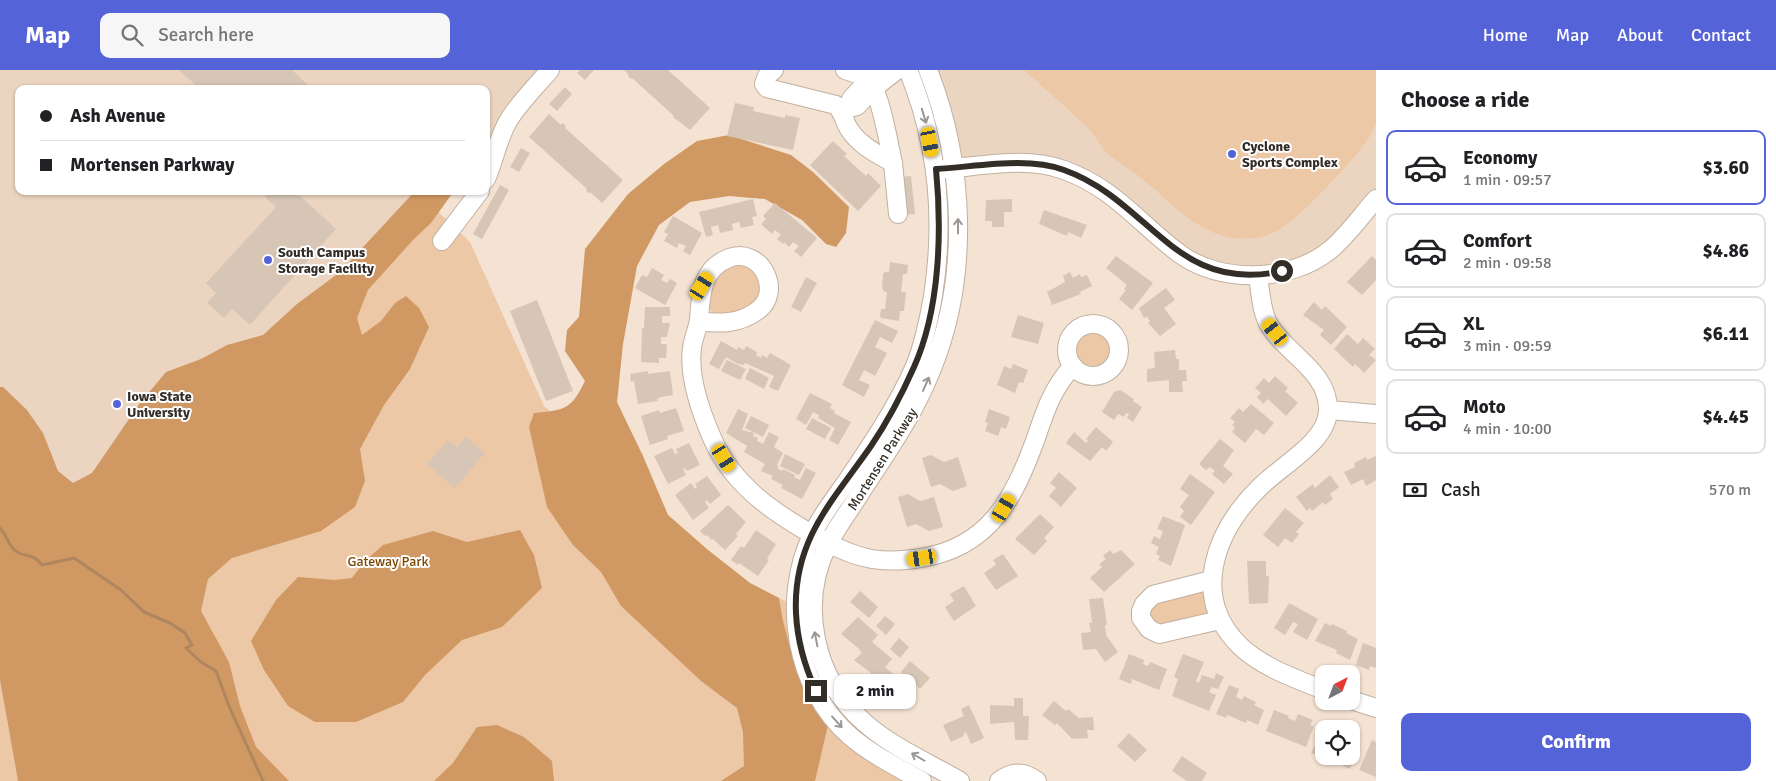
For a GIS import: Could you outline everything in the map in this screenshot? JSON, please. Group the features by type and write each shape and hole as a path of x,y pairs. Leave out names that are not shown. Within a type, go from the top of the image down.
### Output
{"street":[{"path":"490,170 500,138 510,118 550,70"},
{"path":"774,70 767,76 764,84 767,88 836,105 846,110 857,106 873,79"},
{"path":"845,70 873,79 897,70"},
{"name":"Mortensen Parkway","path":"908,70 928,130 936,169 939,203 938,265 927,327 915,365 887,422 812,534 798,577 795,606 799,643 804,666 830,715 849,735 875,755 922,781"},
{"name":"Mortensen Parkway","path":"928,70 947,128 955,168 958,201 956,264 950,305 932,370 917,404 829,543 816,580 813,619 820,660 832,684 847,706 866,724 885,738 960,781"},
{"path":"873,79 893,163 898,214"},
{"path":"846,110 849,130 870,150 893,163"},
{"path":"936,169 1018,164 1045,165 1062,169 1096,184 1114,196 1175,250 1190,260 1226,274 1258,275 1291,269 1329,251 1376,199"},
{"path":"442,241 477,195"},
{"path":"699,321 712,323 737,321 750,316 761,308 768,298 770,286 765,270 751,259 742,256 730,258 710,272 702,286 699,300 699,321 692,350 692,368 705,422 715,444 732,472 757,499 786,520 853,556 887,562 935,556 963,544 984,531 1004,508 1016,487 1049,402 1061,379 1073,366"},
{"path":"1258,275 1268,323 1315,374 1322,386 1329,410 1316,439 1258,488 1244,504 1221,542 1213,563 1212,594 1220,620 1241,647 1289,676 1315,686"},
{"path":"1329,410 1376,414"},
{"path":"1212,580 1153,595 1144,604 1141,618 1149,629 1159,634 1220,620"},
{"path":"1360,703 1376,708"},
{"path":"999,781 1010,774 1018,773 1025,774 1037,781"}],"shaded area":[{"name":"Iowa State University","path":"0,70 550,70 490,138 490,85 15,85 15,195 438,195 28,615 0,538"},
{"name":"Cyclone Sports Complex","path":"928,70 1376,70 1376,199 1316,258 1226,274 1063,169 955,168"}],"green space":[{"name":"Cyclone Sports Complex","path":"1024,70 1376,70 1376,123 1368,140 1352,160 1291,221 1265,236 1238,239 1221,235 1192,221 1140,177 1110,156 1088,128"},
{"path":"729,135 791,155 813,172 849,207 846,233 836,247 826,244 802,220 765,199 729,196 690,202 659,225 637,266 623,344 617,402 668,515 750,583 779,598 795,666 828,725 815,781 721,781 744,766 743,732 737,708 701,681 621,606 601,572 573,545 547,507 529,427 534,413 553,411 566,407 571,403 585,381 565,351 567,330 579,317 585,249 628,194 664,164 697,141"},
{"path":"411,195 451,195 431,223 368,290 357,318 362,335 381,321 395,303 406,296 419,308 429,327 410,369 384,405 360,449 365,481 355,507 321,531 232,558 208,579 201,611 229,662 240,706 256,747 289,781 18,781 0,680 0,387 3,387 27,410 43,433 58,471 73,483 92,473 140,403 166,372 201,359 227,345 263,335 297,304 340,272"},
{"name":"Gateway Park","path":"430,204 470,242 544,406 708,550 750,583 795,606 816,691 908,781 52,781 28,615"},
{"path":"734,264 745,267 753,272 761,285 760,293 750,307 740,312 717,316 709,308 708,297 710,290 719,273"},
{"path":"1093,332 1100,333 1106,337 1110,343 1110,357 1106,363 1100,367 1093,368 1086,367 1080,363 1076,357 1075,350 1076,343 1080,337 1086,333"},
{"path":"520,530 534,555 542,588 502,627 462,640 425,675 403,702 356,722 315,722 288,706 264,670 251,641 276,600 298,577 335,580 352,578 365,561 383,545 433,531 467,542"},
{"path":"1202,591 1208,612 1205,617 1154,626 1147,609 1149,603"},
{"path":"0,680 18,781 0,781"},
{"path":"497,725 524,737 552,761 554,781 434,781 453,763 477,727"}],"building":[{"path":"179,70 292,70 308,85 196,85"},
{"path":"580,70 594,70 585,80 577,73"},
{"path":"624,70 668,70 710,108 690,130 631,79"},
{"path":"565,87 572,94 557,111 549,104"},
{"path":"735,103 754,107 753,111 785,118 785,115 800,118 793,150 727,136"},
{"path":"549,114 561,125 563,123 566,126 565,128 623,180 602,203 590,192 589,194 587,189 529,137"},
{"path":"833,141 847,154 844,156 866,176 868,173 881,186 858,211 810,165"},
{"path":"521,148 530,153 519,172 510,167"},
{"path":"911,176 915,214 902,215 899,177"},
{"path":"500,185 509,190 482,239 473,234"},
{"name":"South Campus Storage Facility","path":"267,195 299,195 336,229 250,325 232,309 224,318 207,303 216,293 206,283 276,207 265,197"},
{"path":"753,199 757,216 752,217 754,225 741,228 739,222 732,224 733,230 720,233 718,225 711,227 713,235 706,237 699,212"},
{"path":"1012,199 1012,212 1004,212 1004,227 992,227 992,221 985,221 986,200"},
{"path":"775,203 817,238 801,257 794,251 799,246 793,242 789,247 784,242 783,244 777,239 781,235 775,230 772,234 761,224 766,219 763,216"},
{"path":"1044,210 1087,225 1081,238 1068,232 1067,236 1039,224"},
{"path":"673,216 702,233 690,255 683,251 686,246 679,243 677,248 664,241 668,234 664,232"},
{"path":"1116,256 1153,283 1132,310 1119,299 1126,290 1124,289 1127,285 1106,268"},
{"path":"1372,256 1376,260 1376,280 1362,295 1347,282"},
{"path":"890,262 908,265 907,274 903,274 901,292 906,292 904,311 900,311 899,321 881,318 880,316 881,309 885,309 887,292 882,289 883,274 889,272"},
{"path":"652,268 664,275 661,280 667,283 670,279 677,283 665,305 635,288 642,275 647,277"},
{"path":"1070,272 1073,278 1080,274 1081,277 1087,275 1092,286 1080,292 1081,294 1052,305 1047,292 1065,282 1063,276"},
{"path":"806,277 817,283 801,312 791,307"},
{"path":"1166,288 1175,300 1164,308 1176,324 1160,336 1148,323 1150,321 1147,317 1150,315 1144,318 1139,308"},
{"path":"537,300 573,391 546,401 510,311"},
{"path":"1314,302 1322,310 1325,306 1347,327 1331,345 1320,335 1324,330 1303,315"},
{"path":"645,307 670,307 670,316 662,316 662,323 670,323 667,337 661,337 661,344 667,344 666,358 659,358 659,363 641,362"},
{"path":"1018,315 1044,323 1038,344 1011,337"},
{"path":"875,320 898,331 892,343 880,337 875,347 887,353 875,376 864,370 859,380 870,385 864,397 842,385"},
{"path":"1347,334 1358,344 1363,338 1375,349 1369,355 1376,360 1364,373 1355,364 1353,367 1334,349"},
{"path":"721,341 737,350 738,347 744,350 746,346 757,352 756,355 761,358 762,355 767,358 770,353 791,365 778,391 769,387 774,376 745,363 744,365 738,364 726,357 719,369 709,364"},
{"path":"1175,350 1176,359 1179,359 1179,370 1186,370 1187,381 1182,381 1183,392 1169,392 1169,380 1147,382 1147,369 1155,368 1154,352"},
{"path":"727,360 746,369 740,380 721,371"},
{"path":"1013,364 1028,370 1023,383 1019,382 1015,393 997,385 1004,366 1011,369"},
{"path":"750,368 769,378 764,389 745,379"},
{"path":"648,371 648,374 670,371 673,395 661,397 657,399 658,401 638,404 634,381 631,382 630,374"},
{"path":"1275,376 1288,388 1285,391 1298,403 1286,416 1268,399 1263,404 1257,397 1261,393 1255,388 1264,378 1269,383"},
{"path":"1120,390 1142,407 1133,422 1127,418 1129,414 1126,413 1124,417 1118,414 1114,420 1102,412 1114,392"},
{"path":"810,393 832,404 830,408 835,411 834,413 851,422 838,445 829,440 835,428 818,418 819,415 813,412 806,425 796,419"},
{"path":"1251,404 1274,423 1264,435 1256,429 1245,443 1232,432 1235,428 1232,425 1235,422 1230,418 1239,408 1243,412"},
{"path":"676,408 684,431 667,436 668,439 650,445 641,416 659,410 660,413"},
{"path":"738,409 748,414 742,430 754,433 753,436 758,438 757,441 763,444 769,432 779,437 774,447 783,453 777,468 795,475 794,477 800,480 806,468 816,473 802,499 781,488 783,485 771,479 773,476 761,471 765,464 744,452 747,446 726,433"},
{"path":"989,409 1010,417 1006,429 1001,427 998,436 985,431 988,423 985,422"},
{"path":"751,416 769,425 763,437 745,428"},
{"path":"812,418 831,428 825,439 806,429"},
{"path":"1096,427 1113,442 1106,451 1102,447 1090,461 1066,443 1074,432 1086,443 1088,441 1086,439"},
{"path":"466,437 485,453 455,488 427,464 448,440 457,447"},
{"path":"1220,439 1234,450 1223,466 1233,474 1224,484 1212,474 1215,471 1210,467 1206,470 1199,464"},
{"path":"689,443 700,465 687,471 685,468 683,469 686,475 668,484 654,456 672,448 675,454 678,453 676,449"},
{"path":"785,454 805,464 799,475 780,466"},
{"path":"931,455 944,462 958,457 967,486 953,491 940,484 931,487 922,458"},
{"path":"1376,456 1376,480 1366,486 1363,479 1351,485 1344,472 1355,467 1354,463 1366,457 1367,460"},
{"path":"1059,472 1077,488 1061,507 1049,496 1056,488 1050,483"},
{"path":"1190,474 1215,492 1191,525 1180,517 1184,511 1180,507 1189,495 1180,489"},
{"path":"1330,475 1339,487 1330,494 1333,499 1325,505 1323,502 1312,511 1310,508 1307,511 1296,497 1313,484 1315,488"},
{"path":"707,476 721,495 710,504 707,500 705,502 709,508 693,520 675,495 691,483 695,489 697,487 695,484"},
{"path":"908,494 920,501 934,497 943,527 929,531 916,524 907,527 898,497"},
{"path":"728,505 746,522 736,534 738,536 725,550 700,531"},
{"path":"1285,508 1304,523 1296,532 1299,534 1292,543 1285,538 1278,547 1263,535"},
{"path":"1040,514 1054,527 1044,538 1047,541 1034,555 1015,539"},
{"path":"1163,516 1185,525 1171,566 1158,560 1160,556 1156,554 1159,547 1151,543 1154,536 1160,539 1163,531 1157,529"},
{"path":"756,530 776,544 767,559 769,560 758,576 731,560 741,546 744,548"},
{"path":"1110,550 1113,554 1121,550 1135,564 1104,592 1090,578 1102,567 1099,564 1106,559 1103,556"},
{"path":"1003,554 1018,576 996,590 984,573 996,564 993,560"},
{"path":"1247,561 1266,561 1266,576 1269,576 1268,603 1249,604"},
{"path":"964,586 976,606 954,621 945,607 954,601 950,594"},
{"path":"860,591 878,607 869,618 850,602"},
{"path":"1103,598 1107,625 1105,625 1106,635 1118,652 1105,662 1096,649 1083,650 1081,633 1091,632 1089,623 1092,623 1089,599"},
{"path":"1289,603 1318,619 1307,640 1293,632 1298,624 1293,622 1285,635 1274,628"},
{"path":"885,616 895,624 886,635 876,626"},
{"path":"858,617 878,635 872,642 892,659 885,667 905,684 889,704 875,688 873,690 867,685 875,678 854,660 862,653 841,634"},
{"path":"1325,623 1347,631 1346,633 1358,639 1350,660 1336,653 1337,650 1315,641"},
{"path":"899,638 909,647 900,658 890,649"},
{"path":"1363,643 1376,648 1376,668 1370,666 1369,670 1356,665"},
{"path":"1129,654 1144,660 1143,664 1148,666 1150,662 1167,669 1159,690 1132,679 1131,684 1119,679"},
{"path":"1183,654 1204,662 1196,681 1199,683 1202,675 1214,679 1216,673 1224,677 1218,689 1212,687 1209,692 1216,695 1209,711 1172,696 1178,679 1174,677"},
{"path":"910,661 930,678 920,689 901,672"},
{"path":"1229,685 1239,689 1236,697 1242,700 1244,696 1256,702 1254,705 1264,710 1258,725 1247,720 1246,723 1227,715 1226,718 1216,714"},
{"path":"1014,698 1023,698 1023,716 1029,716 1028,740 1015,740 1014,722 990,724 990,705 1014,706"},
{"path":"1054,701 1066,711 1068,709 1079,718 1093,717 1094,730 1087,730 1088,738 1072,739 1057,723 1055,725 1042,715"},
{"path":"969,705 984,738 971,744 966,732 963,734 964,736 951,742 943,725 964,716 961,709"},
{"path":"1274,710 1289,716 1288,718 1295,721 1298,714 1313,720 1310,725 1314,726 1306,747 1266,731"},
{"path":"1129,733 1147,750 1135,762 1117,746"},
{"path":"1372,740 1376,742 1376,777 1359,770"},
{"path":"1315,745 1315,755 1311,753"},
{"path":"1182,756 1207,773 1202,781 1187,781 1172,771"},
{"path":"1343,765 1351,765 1350,769"}],"waterway":[{"path":"0,528 17,552 33,557 42,565 74,558 121,590 144,612 170,623 185,633 192,645 186,648 201,662 216,671 229,706 263,781"}],"place":[{"name":"Cyclone Sports Complex","path":"1232,154"},
{"name":"South Campus Storage Facility","path":"268,260"},
{"name":"Iowa State University","path":"117,404"}],"route":[{"path":"816,691 804,666 799,643 795,606 798,577 812,534 887,422 915,365 927,327 938,265 939,203 936,169 1018,164 1045,165 1062,169 1096,184 1114,196 1175,250 1190,260 1226,274 1243,276 1282,271"}]}
